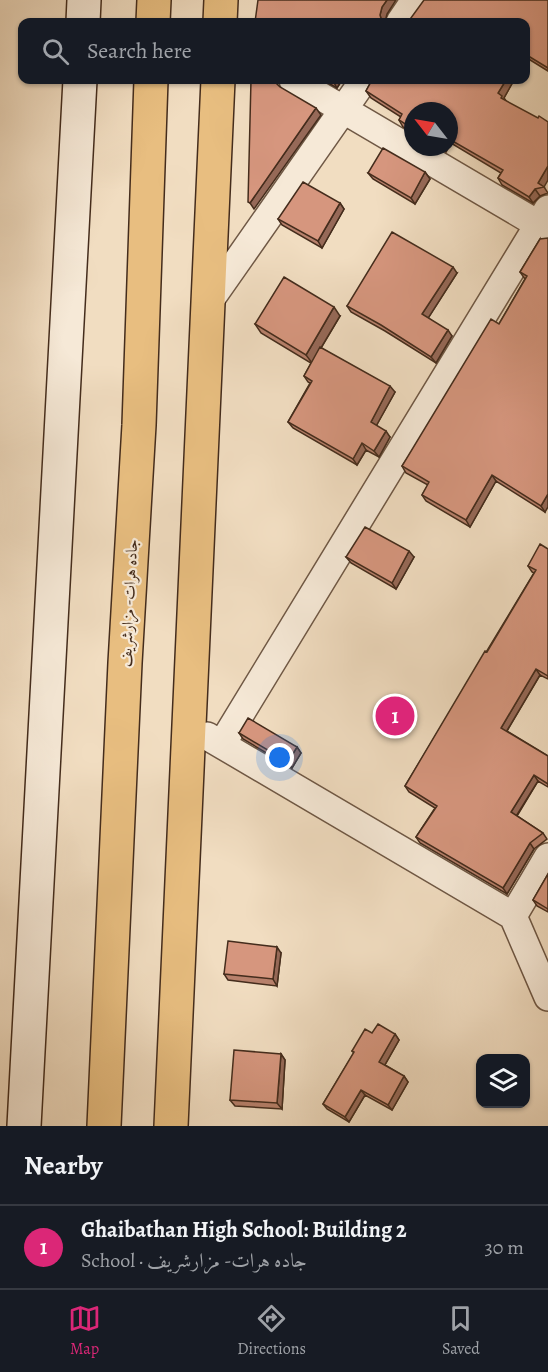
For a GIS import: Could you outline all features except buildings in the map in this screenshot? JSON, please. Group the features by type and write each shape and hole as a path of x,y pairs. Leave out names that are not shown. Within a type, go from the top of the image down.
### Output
{"highway":[{"path":"153,18 154,0"},
{"path":"220,18 222,0"},
{"name":"جاده هرات- مزارشریف","path":"104,1126 125,651 140,425 151,84"},
{"path":"171,1126 218,84"}],"street":[{"path":"83,18 84,0"},
{"path":"403,18 415,0"},
{"path":"24,1126 80,84"},
{"path":"222,744 545,221 299,84"},
{"path":"208,303 361,84"},
{"path":"189,726 513,916 548,997"},
{"path":"513,916 548,857"}],"place":[{"name":"Ghaibathan High School: Building 2","path":"395,716"}]}
